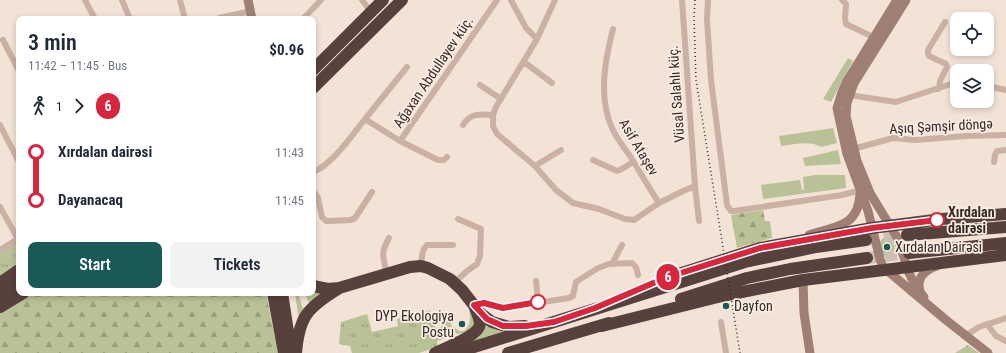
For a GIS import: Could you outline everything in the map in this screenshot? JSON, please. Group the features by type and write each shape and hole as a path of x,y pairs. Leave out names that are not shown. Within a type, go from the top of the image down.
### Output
{"highway":[{"path":"316,67 383,0"},
{"path":"316,76 393,0"},
{"path":"316,85 402,0"},
{"path":"595,308 665,278 760,248 890,225 1006,214"},
{"path":"907,235 1006,226"},
{"path":"455,353 745,262 816,247 866,240"},
{"path":"909,253 1006,243"},
{"path":"512,352 602,326 722,296 803,280 1006,255"},
{"path":"602,326 719,286 747,278 790,269 867,258"},
{"path":"316,287 328,289 339,288 410,267 421,266 433,270 455,282 487,319 503,326 526,326 554,322"},
{"path":"0,283 16,272"},
{"path":"0,294 16,283"},
{"path":"0,294 16,286"},
{"path":"296,353 300,327 307,313 318,302 339,288"},
{"path":"0,308 18,296"},
{"path":"274,296 284,353"},
{"path":"282,296 289,338 296,353"},
{"path":"288,296 296,353"},
{"path":"434,353 470,336 477,330 479,321 474,305"}],"main road":[{"path":"248,0 251,15"},
{"path":"897,0 847,81 837,108 838,115 863,176 877,204 898,238 911,279 921,295 938,314"},
{"path":"906,0 863,68 849,95 846,116 850,145 851,168 860,190 880,259 886,270 965,336 988,353"},
{"path":"760,248 845,223 855,214 858,208 860,190"},
{"path":"921,295 918,285 925,272 937,266 964,259"},
{"path":"803,280 804,313 810,353"}],"street":[{"path":"85,0 93,16"},
{"path":"122,0 129,16"},
{"path":"180,0 184,16"},
{"path":"306,16 321,0"},
{"path":"362,0 371,12"},
{"name":"Ağaxan Abdullayev küç.","path":"365,119 400,141 497,0"},
{"path":"511,0 526,28 537,38"},
{"path":"555,0 537,38 493,115 493,126 497,134 535,166 556,190 573,203 599,209 625,219 634,220 659,204 695,186"},
{"name":"Vüsal Salahlı küç.","path":"682,0 695,186 699,221"},
{"path":"708,0 707,19 711,80 727,205 729,209 734,212 842,195 860,190"},
{"path":"842,0 846,4 846,24 873,37"},
{"path":"240,16 251,15"},
{"path":"939,89 940,81 947,67 946,64 929,56 928,50 945,22"},
{"name":"Asif Ataşev","path":"613,29 607,54 605,73 604,97 606,112 612,130 659,204"},
{"path":"3,40 16,65"},
{"path":"524,62 552,83"},
{"path":"316,170 327,163 344,145 407,67"},
{"path":"480,85 501,99"},
{"path":"849,95 896,102 950,85"},
{"path":"994,87 1006,90"},
{"path":"462,125 472,116 479,114 493,115"},
{"path":"0,125 16,156"},
{"name":"Aşıq Şəmşir döngə","path":"850,145 893,138 915,140 1006,135"},
{"path":"400,141 438,160 444,160 447,157"},
{"path":"535,166 561,150"},
{"name":"Aşıq Şəmşir döngə","path":"994,162 997,151 1006,150"},
{"path":"593,160 617,170 620,170 633,162"},
{"path":"316,195 322,217 326,220 351,220 355,218 372,192"},
{"path":"0,207 16,235"},
{"path":"455,282 477,264 480,251 481,229 458,219"},
{"path":"387,274 382,254 389,238"},
{"path":"0,250 16,239"},
{"path":"421,266 424,248 427,245 453,245"},
{"path":"612,264 622,245"},
{"path":"474,305 484,303 503,308 571,297 574,293 575,284 580,278 603,266 612,264 632,263 636,267 638,275"},
{"path":"536,281 538,302"},
{"path":"965,336 987,324 1006,318"},
{"path":"721,322 726,353"},
{"path":"987,324 996,336 1006,341"}],"green space":[{"path":"848,58 853,61 831,102 823,99"},
{"path":"833,128 837,143 821,147 806,143 781,146 779,136"},
{"path":"838,150 841,164 805,166 803,158"},
{"path":"815,175 845,175 846,188 763,199 761,185 800,180 802,190 804,190 803,177"},
{"path":"763,210 765,221 770,221 772,238 737,248 731,215"},
{"name":"Xırdalan Dairəsi","path":"887,236 892,240 895,248 894,255 890,259 883,256 880,242"},
{"path":"16,243 16,267 0,278 0,253"},
{"path":"316,292 329,292 309,303 306,296 316,296"},
{"path":"24,296 267,296 278,353 0,353 0,312"},
{"path":"295,296 299,296 303,309 299,320"},
{"path":"430,310 435,328 441,327 443,314 448,313 454,335 437,341 437,347 419,353 352,353 350,346 339,344 341,322 367,314 372,332 398,326 397,319"},
{"path":"469,311 476,321 471,332 456,334 453,326 459,331 464,331 468,327 470,320"},
{"path":"482,319 510,331 446,351"},
{"path":"968,345 979,353 955,353"}],"tunnel":[{"path":"866,240 907,235"},
{"path":"867,258 909,253"}],"railway":[{"path":"695,0 694,18 696,80 740,353"}],"bus line":[{"name":"6","path":"538,302 503,308 487,303 474,305 487,319 498,325 520,327 554,322 595,308 665,278 760,248 872,228 937,220"}],"place":[{"name":"Xırdalan dairəsi","path":"937,220"},
{"name":"Xırdalan Dairəsi","path":"887,247"},
{"name":"Dayfon","path":"726,306"},
{"name":"DYP Ekologiya Postu","path":"462,324"}]}
